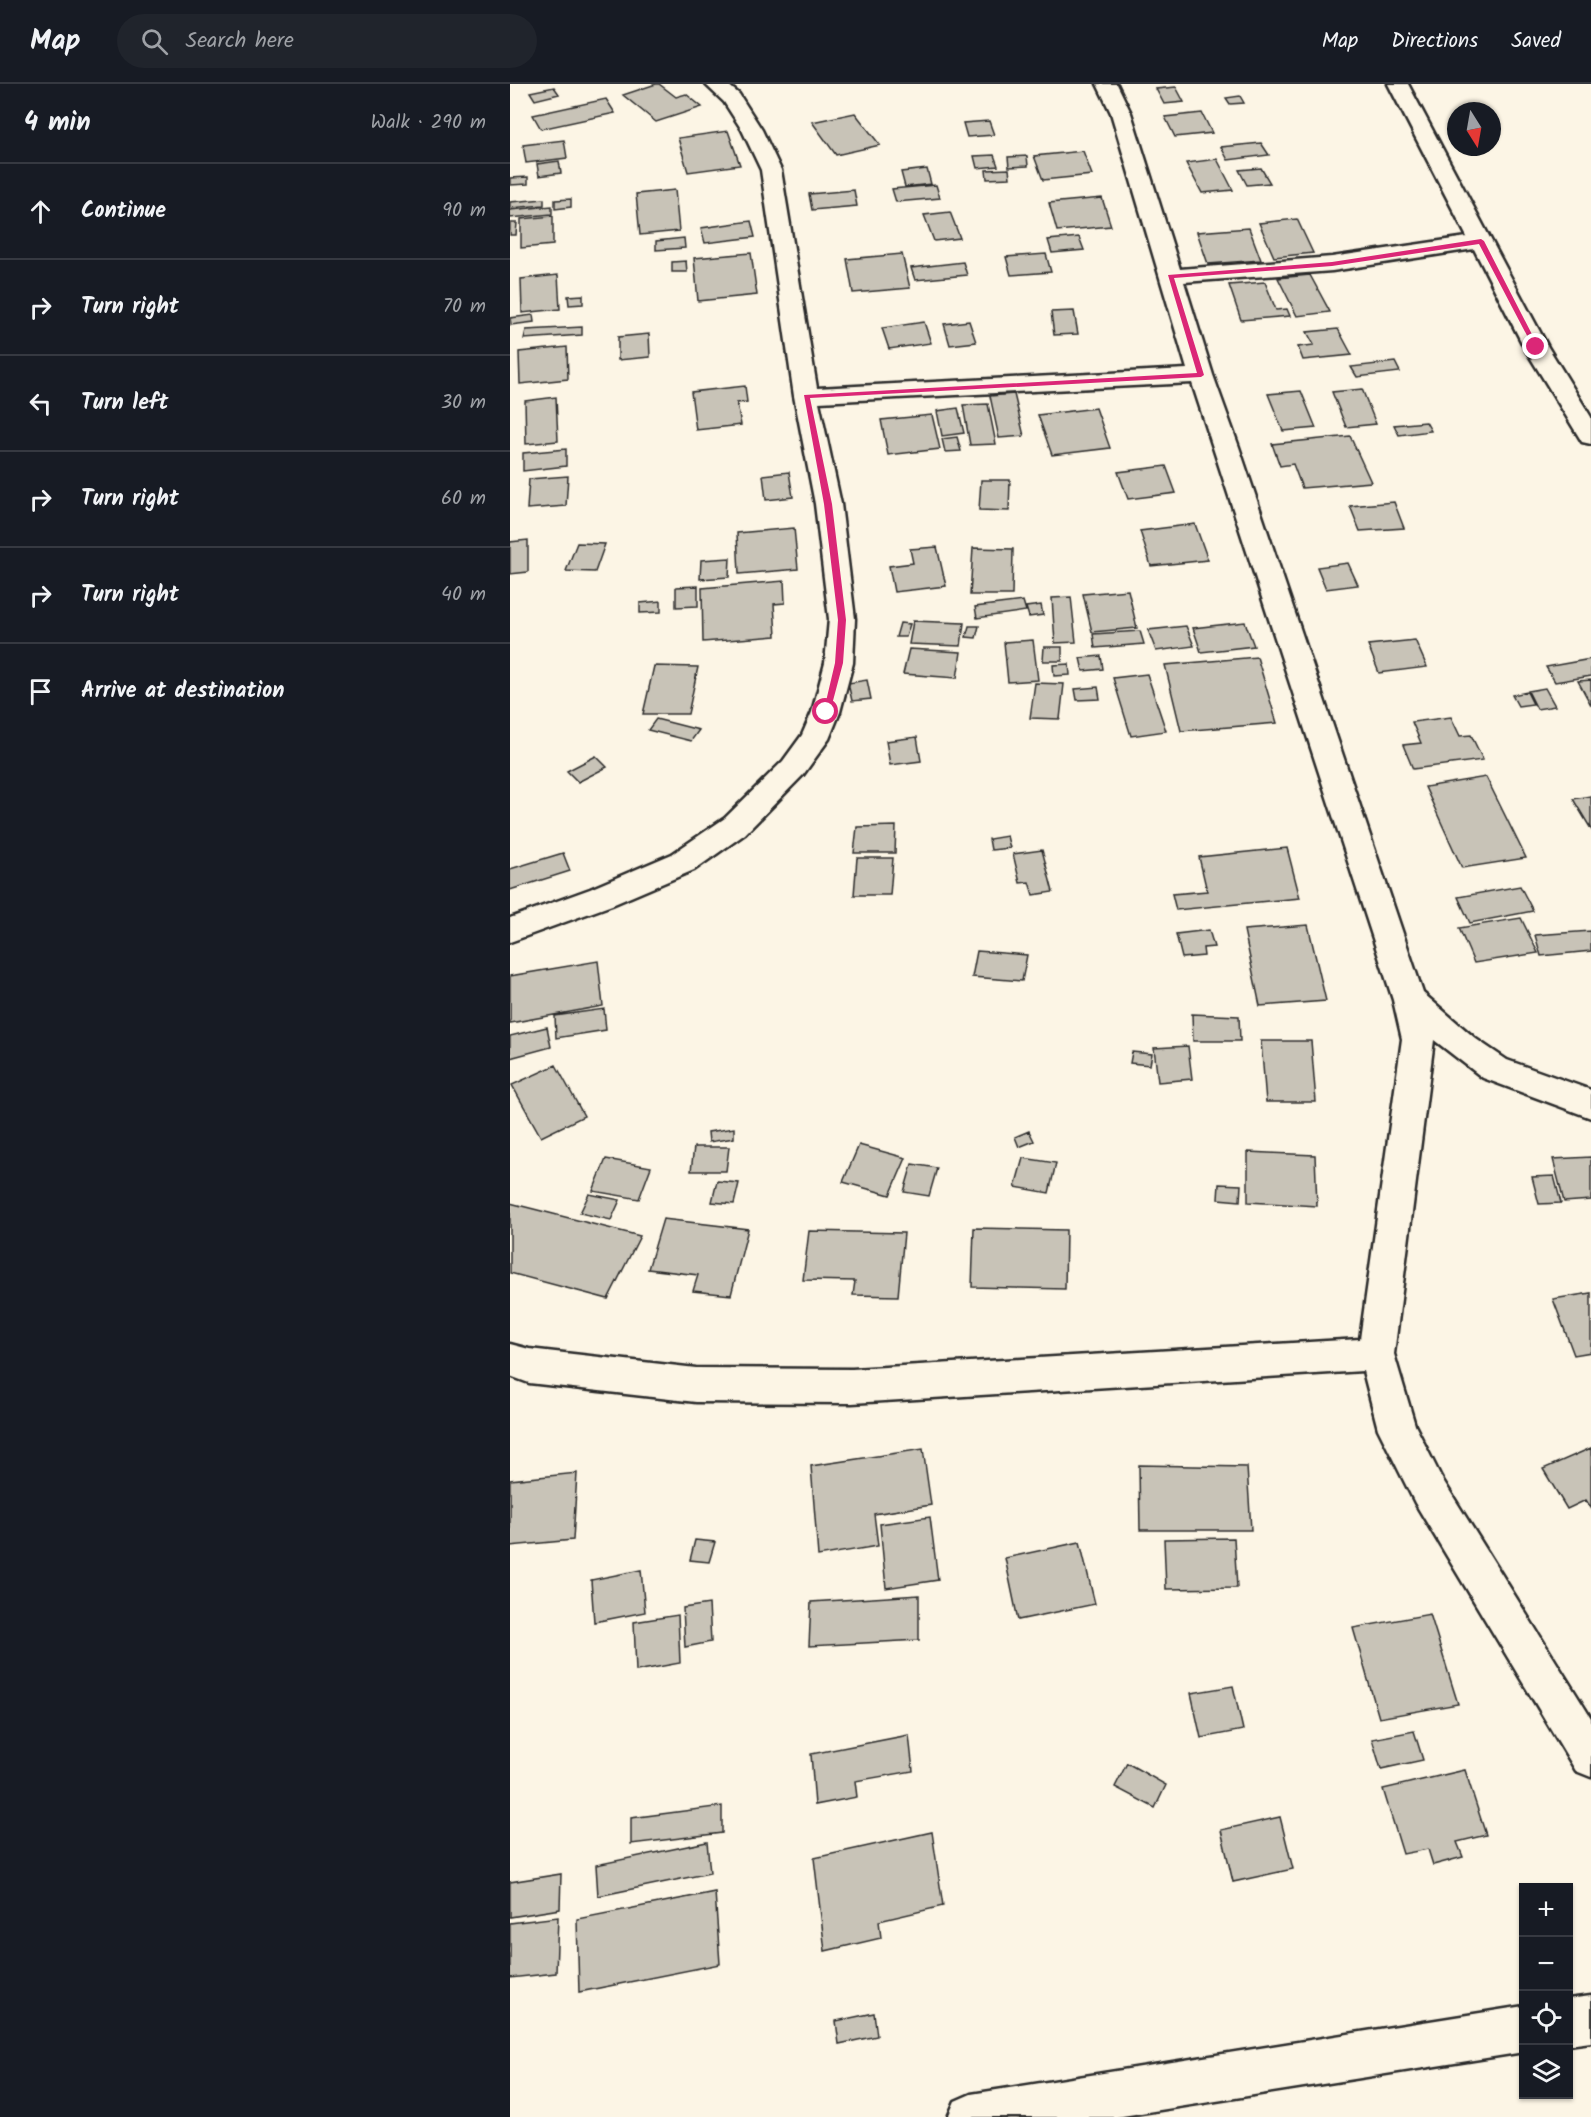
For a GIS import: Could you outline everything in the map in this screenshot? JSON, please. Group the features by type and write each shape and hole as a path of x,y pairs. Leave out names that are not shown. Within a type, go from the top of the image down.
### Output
{"street":[{"path":"510,930 601,897 683,862 735,826 793,768 815,740 826,712 839,663 842,620 828,504 807,396 771,170 752,130 732,98 715,84"},
{"path":"1107,84 1121,113 1201,375 1227,447 1409,1000 1418,1039 1376,1354 1397,1429 1428,1490 1591,1756"},
{"path":"1398,84 1536,347 1591,437"},
{"path":"1171,276 1332,264 1481,241"},
{"path":"807,396 1201,375"},
{"path":"1409,1000 1465,1048 1495,1069 1591,1104"},
{"path":"510,1360 529,1366 696,1385 852,1386 1376,1354"},
{"path":"1573,2021 1591,2019"},
{"path":"971,2117 1519,2030"}],"building":[{"path":"656,84 676,97 686,94 702,107 656,122 623,95"},
{"path":"554,87 559,94 535,100 530,92"},
{"path":"1176,87 1184,102 1164,104 1156,89"},
{"path":"1240,96 1244,103 1230,104 1226,98"},
{"path":"606,99 615,113 541,129 533,115"},
{"path":"855,113 880,145 836,155 812,122"},
{"path":"1202,113 1212,133 1175,137 1165,117"},
{"path":"989,121 994,135 967,137 963,123"},
{"path":"728,131 740,165 688,172 678,138"},
{"path":"564,140 567,158 526,163 523,145"},
{"path":"1261,143 1269,155 1228,160 1221,147"},
{"path":"1083,151 1092,175 1043,180 1034,156"},
{"path":"994,155 998,166 977,168 974,156"},
{"path":"1027,156 1028,166 1009,167 1008,157"},
{"path":"1217,159 1233,190 1202,193 1186,163"},
{"path":"559,161 561,173 539,176 537,164"},
{"path":"1261,168 1270,183 1247,185 1239,170"},
{"path":"927,169 931,184 905,187 901,172"},
{"path":"1009,169 1010,178 987,179 986,170"},
{"path":"528,177 528,184 510,185 510,178"},
{"path":"936,185 940,198 896,202 892,189"},
{"path":"675,190 679,231 640,235 636,194"},
{"path":"854,190 857,206 812,210 809,194"},
{"path":"1102,198 1111,226 1057,231 1049,203"},
{"path":"544,199 544,205 510,208 510,202"},
{"path":"571,199 571,207 555,209 555,200"},
{"path":"552,206 552,214 510,218 510,210"},
{"path":"950,212 960,238 934,241 924,215"},
{"path":"553,216 553,245 521,248 521,219"},
{"path":"1297,219 1313,253 1274,257 1259,223"},
{"path":"751,221 755,237 705,243 701,228"},
{"path":"510,223 517,223 516,235 510,235"},
{"path":"1249,228 1261,260 1208,264 1197,232"},
{"path":"1079,237 1084,250 1052,253 1048,240"},
{"path":"684,238 685,248 656,250 656,241"},
{"path":"751,253 757,295 698,301 694,258"},
{"path":"902,254 910,288 853,293 847,259"},
{"path":"1046,254 1051,272 1011,275 1006,257"},
{"path":"686,261 687,272 672,272 672,262"},
{"path":"963,262 967,275 915,280 911,268"},
{"path":"558,275 560,309 522,313 521,279"},
{"path":"1310,275 1330,312 1297,316 1278,278"},
{"path":"1265,282 1276,310 1287,309 1290,316 1241,320 1229,285"},
{"path":"583,295 583,304 569,305 568,296"},
{"path":"1074,311 1078,334 1054,335 1051,312"},
{"path":"533,315 534,322 511,325 510,318"},
{"path":"969,321 976,342 950,345 944,324"},
{"path":"924,322 931,343 889,349 882,328"},
{"path":"582,327 582,335 524,339 526,330"},
{"path":"1338,329 1352,355 1303,360 1298,347 1314,345 1307,332"},
{"path":"649,334 650,357 618,360 618,337"},
{"path":"567,347 568,379 520,384 519,352"},
{"path":"1395,362 1400,372 1357,377 1351,367"},
{"path":"745,386 747,402 737,403 741,425 696,430 691,392"},
{"path":"1362,389 1376,424 1346,427 1332,392"},
{"path":"1301,391 1316,428 1283,431 1268,394"},
{"path":"1014,394 1024,436 999,438 990,396"},
{"path":"556,397 558,441 526,444 525,401"},
{"path":"988,404 996,444 970,445 963,405"},
{"path":"958,408 964,433 942,436 937,411"},
{"path":"1096,408 1110,448 1052,455 1038,415"},
{"path":"932,415 940,449 888,455 881,420"},
{"path":"1426,422 1431,431 1399,435 1394,425"},
{"path":"1350,436 1371,482 1302,488 1293,464 1280,466 1272,444"},
{"path":"957,437 961,451 945,452 942,439"},
{"path":"566,449 566,466 523,471 523,453"},
{"path":"1166,466 1176,493 1128,499 1118,472"},
{"path":"789,472 793,497 766,500 763,475"},
{"path":"568,476 566,506 527,509 529,479"},
{"path":"981,480 1010,480 1009,511 979,510"},
{"path":"1394,502 1404,528 1360,531 1350,506"},
{"path":"1195,524 1208,560 1151,566 1140,531"},
{"path":"794,528 798,569 739,574 737,533"},
{"path":"528,540 528,572 510,574 510,542"},
{"path":"577,543 605,544 595,572 566,571"},
{"path":"937,547 946,586 894,592 889,566 913,563 910,549"},
{"path":"973,548 1013,549 1012,595 970,595"},
{"path":"730,558 729,577 700,579 701,560"},
{"path":"1348,563 1358,585 1326,589 1317,567"},
{"path":"784,581 785,603 774,604 776,636 703,642 702,588"},
{"path":"698,586 698,606 676,607 676,587"},
{"path":"1128,590 1137,628 1092,632 1083,594"},
{"path":"1071,597 1076,642 1055,643 1052,598"},
{"path":"661,601 661,612 640,613 640,603"},
{"path":"1023,601 1026,611 977,618 975,607"},
{"path":"1041,605 1043,615 1029,617 1026,607"},
{"path":"913,621 964,623 961,646 909,644"},
{"path":"1245,622 1254,646 1201,652 1193,628"},
{"path":"900,623 910,624 906,637 896,637"},
{"path":"969,626 979,626 976,638 966,637"},
{"path":"1186,626 1194,646 1156,651 1148,630"},
{"path":"1140,631 1144,644 1095,648 1093,634"},
{"path":"1033,640 1038,680 1008,682 1004,642"},
{"path":"1415,640 1427,667 1379,673 1368,645"},
{"path":"1044,647 1062,647 1062,661 1043,661"},
{"path":"909,649 961,652 957,678 903,674"},
{"path":"1101,656 1103,669 1083,671 1080,658"},
{"path":"1257,657 1277,723 1181,731 1165,665"},
{"path":"1591,659 1591,676 1555,682 1546,667"},
{"path":"1069,664 1070,675 1054,676 1053,665"},
{"path":"654,666 698,667 688,714 643,714"},
{"path":"1147,674 1166,731 1131,736 1113,678"},
{"path":"867,680 871,699 852,701 848,683"},
{"path":"1591,680 1591,705 1578,681"},
{"path":"1035,683 1064,684 1060,719 1030,718"},
{"path":"1098,687 1100,699 1077,700 1075,689"},
{"path":"1545,688 1555,706 1537,709 1528,691"},
{"path":"1527,692 1533,704 1518,706 1512,695"},
{"path":"1451,717 1460,736 1471,735 1483,760 1413,769 1403,745 1421,743 1412,722"},
{"path":"656,719 699,730 691,741 648,730"},
{"path":"917,737 921,761 890,765 886,741"},
{"path":"596,756 607,767 578,782 567,771"},
{"path":"1486,777 1526,858 1462,868 1425,787"},
{"path":"1591,796 1591,829 1573,799"},
{"path":"896,826 895,853 854,853 857,827"},
{"path":"1007,836 1010,848 991,850 989,839"},
{"path":"1287,848 1300,898 1176,910 1172,894 1207,891 1199,857"},
{"path":"1042,850 1053,892 1033,895 1029,882 1020,883 1013,854"},
{"path":"563,853 570,871 510,890 510,869"},
{"path":"857,858 893,858 890,895 854,895"},
{"path":"1520,886 1533,911 1470,923 1458,897"},
{"path":"1521,918 1538,953 1474,963 1459,928"},
{"path":"1308,925 1326,1001 1260,1006 1244,930"},
{"path":"1209,930 1214,947 1203,948 1204,956 1182,958 1176,934"},
{"path":"1591,931 1591,951 1541,956 1535,935"},
{"path":"977,951 1027,955 1022,981 972,977"},
{"path":"598,961 603,1006 510,1023 510,976"},
{"path":"604,1009 606,1030 556,1038 555,1016"},
{"path":"1192,1014 1239,1016 1240,1041 1193,1041"},
{"path":"547,1027 551,1047 510,1058 510,1036"},
{"path":"1261,1041 1311,1041 1316,1102 1266,1102"},
{"path":"1188,1046 1192,1079 1158,1082 1154,1048"},
{"path":"1132,1052 1152,1054 1150,1065 1130,1063"},
{"path":"556,1065 584,1116 541,1137 512,1085"},
{"path":"734,1128 734,1138 709,1142 708,1132"},
{"path":"1029,1131 1034,1141 1019,1147 1015,1137"},
{"path":"859,1145 906,1158 890,1195 843,1182"},
{"path":"694,1147 729,1147 726,1171 691,1171"},
{"path":"1248,1152 1315,1155 1317,1206 1248,1202"},
{"path":"1591,1157 1591,1200 1564,1202 1553,1159"},
{"path":"1023,1158 1056,1163 1049,1193 1015,1187"},
{"path":"606,1159 651,1167 639,1199 593,1191"},
{"path":"912,1164 937,1168 929,1196 904,1192"},
{"path":"1554,1176 1561,1203 1539,1204 1532,1177"},
{"path":"717,1181 739,1183 734,1204 712,1202"},
{"path":"1219,1184 1241,1185 1240,1201 1218,1199"},
{"path":"589,1194 620,1200 611,1220 580,1213"},
{"path":"510,1203 640,1236 608,1299 510,1273"},
{"path":"663,1219 748,1229 731,1295 693,1291 698,1275 648,1269"},
{"path":"974,1228 1066,1230 1065,1289 972,1287"},
{"path":"809,1231 904,1233 898,1296 853,1295 855,1281 803,1280"},
{"path":"1591,1293 1591,1352 1574,1355 1553,1299"},
{"path":"1591,1448 1591,1508 1586,1500 1567,1509 1543,1469"},
{"path":"923,1449 931,1505 874,1514 878,1546 818,1556 811,1466"},
{"path":"1139,1465 1247,1467 1251,1530 1140,1530"},
{"path":"577,1473 573,1540 510,1546 510,1480"},
{"path":"930,1517 938,1580 886,1588 880,1524"},
{"path":"1234,1538 1237,1588 1166,1589 1164,1539"},
{"path":"695,1540 715,1542 709,1562 690,1560"},
{"path":"1080,1542 1095,1604 1018,1620 1005,1558"},
{"path":"641,1570 645,1612 594,1622 591,1580"},
{"path":"919,1595 919,1640 809,1646 811,1602"},
{"path":"709,1604 711,1642 685,1647 683,1608"},
{"path":"1430,1614 1458,1704 1379,1718 1353,1628"},
{"path":"678,1615 680,1663 636,1671 634,1622"},
{"path":"1233,1686 1243,1730 1201,1738 1191,1693"},
{"path":"1414,1731 1423,1760 1381,1769 1372,1739"},
{"path":"909,1735 913,1771 855,1781 857,1797 815,1805 811,1754"},
{"path":"1127,1763 1166,1785 1155,1808 1115,1787"},
{"path":"1465,1770 1486,1835 1457,1842 1463,1857 1433,1865 1428,1849 1403,1854 1383,1789"},
{"path":"722,1806 722,1833 631,1844 631,1818"},
{"path":"1280,1817 1293,1869 1233,1882 1221,1830"},
{"path":"932,1832 943,1906 879,1921 881,1938 825,1951 814,1858"},
{"path":"707,1842 710,1873 598,1896 596,1865"},
{"path":"561,1874 560,1909 510,1917 510,1882"},
{"path":"715,1892 720,1964 579,1992 577,1919"},
{"path":"558,1917 556,1973 510,1978 510,1923"},
{"path":"874,2013 877,2036 839,2044 836,2021"}],"route":[{"path":"826,712 839,663 842,620 828,504 807,396 1201,375 1171,276 1332,264 1481,241 1536,347"}]}
